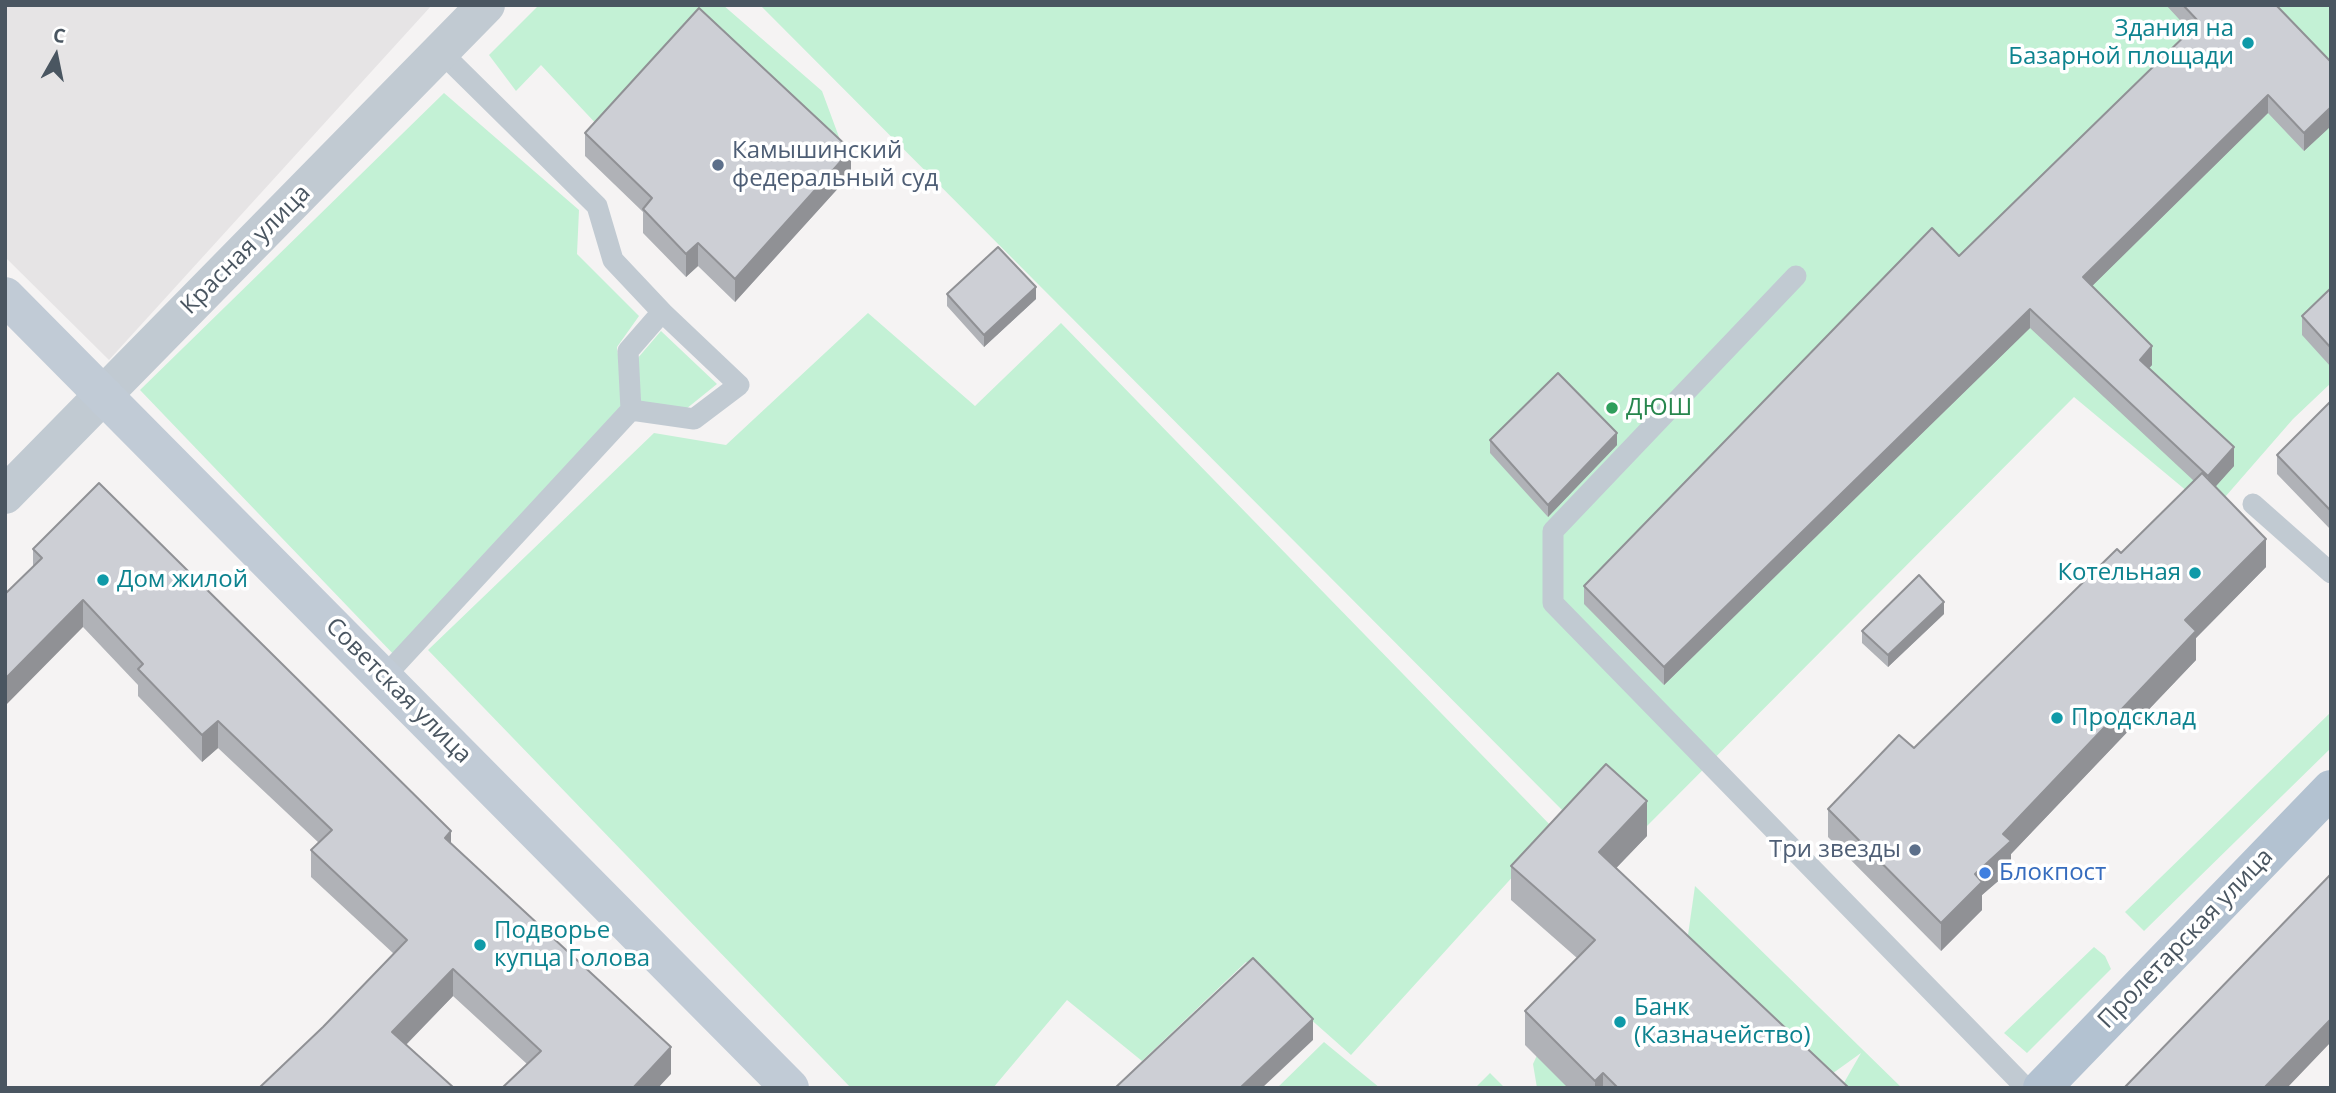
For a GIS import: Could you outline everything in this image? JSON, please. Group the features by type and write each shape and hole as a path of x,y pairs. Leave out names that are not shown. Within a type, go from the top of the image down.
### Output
{"main road":[{"name":"Пролетарская улица","path":"2042,1088 2331,789"}],"street":[{"name":"Красная улица","path":"5,495 486,5"},
{"name":"Советская улица","path":"5,296 384,677 777,1083"}],"lane":[{"path":"441,52 597,206 613,260 662,312 739,385 694,419 631,410"},
{"path":"1796,276 1553,531 1553,603 2026,1088"},
{"path":"384,677 631,410 628,351 662,312"},
{"path":"2253,504 2331,573"}],"shaded area":[{"path":"5,5 432,5 109,360 5,257"}],"green space":[{"path":"539,5 723,5 822,91 846,156 600,128 541,65 516,91 489,55"},
{"name":"ДЮШ","path":"760,5 2331,5 2331,383 2293,419 2212,512 2074,397 1643,830 1578,826"},
{"path":"444,93 579,210 577,254 639,316 617,347 625,406 397,658 140,390"},
{"path":"868,313 975,406 1061,323 1555,830 1351,1055 1246,962 1142,1061 1067,1000 993,1088 851,1088 428,650 654,433 726,445"},
{"path":"661,331 717,384 686,409 635,401 637,359"},
{"path":"2331,712 2331,748 2144,931 2125,912"},
{"path":"1695,886 1902,1088 1841,1088 1861,1053 1829,1076 1687,942"},
{"path":"2094,947 2105,956 2111,969 2027,1053 2004,1033"},
{"path":"1324,1042 1380,1088 1277,1088"},
{"path":"1539,1051 1576,1088 1537,1088 1533,1064"},
{"path":"1490,1073 1505,1088 1475,1088"}],"building":[{"path":"2183,5 2276,5 2331,62 2331,107 2304,133 2268,95 2083,277 2152,346 2140,360 2234,447 2208,476 2030,309 1664,667 1584,586 1932,228 1959,256 2199,22"},
{"name":"Камышинский федеральный суд","path":"699,8 851,150 735,279 698,243 686,254 643,209 652,198 585,133"},
{"path":"998,247 1036,287 984,335 947,294"},
{"path":"2331,288 2331,348 2302,316"},
{"path":"1558,373 1617,433 1548,505 1490,440"},
{"path":"2331,401 2331,511 2277,455"},
{"path":"2202,473 2266,539 2185,620 2196,631 2003,834 2011,841 1975,874 1982,882 1941,923 1828,809 1899,735 1914,748 2117,549 2121,553"},
{"path":"99,483 451,831 445,838 671,1047 633,1088 502,1088 541,1051 453,969 392,1032 454,1088 259,1088 323,1027 407,940 311,850 332,830 218,721 202,735 138,669 143,664 83,600 5,679 5,594 42,558 33,549"},
{"path":"1919,575 1944,602 1888,655 1862,631"},
{"path":"1606,764 1647,801 1599,852 1849,1088 1618,1088 1603,1073 1595,1081 1525,1011 1595,940 1511,866"},
{"path":"2331,874 2331,1019 2264,1088 2124,1088"},
{"path":"1253,958 1313,1019 1240,1088 1115,1088"}],"place":[{"name":"Здания на Базарной площади","path":"2248,43"},
{"name":"Камышинский федеральный суд","path":"718,165"},
{"name":"ДЮШ","path":"1612,408"},
{"name":"Котельная","path":"2195,573"},
{"name":"Дом жилой","path":"103,580"},
{"name":"Продсклад","path":"2057,718"},
{"name":"Три звезды","path":"1915,850"},
{"name":"Блокпост","path":"1985,873"},
{"name":"Подворье купца Голова","path":"480,945"},
{"name":"Банк (Казначейство)","path":"1620,1022"}]}
